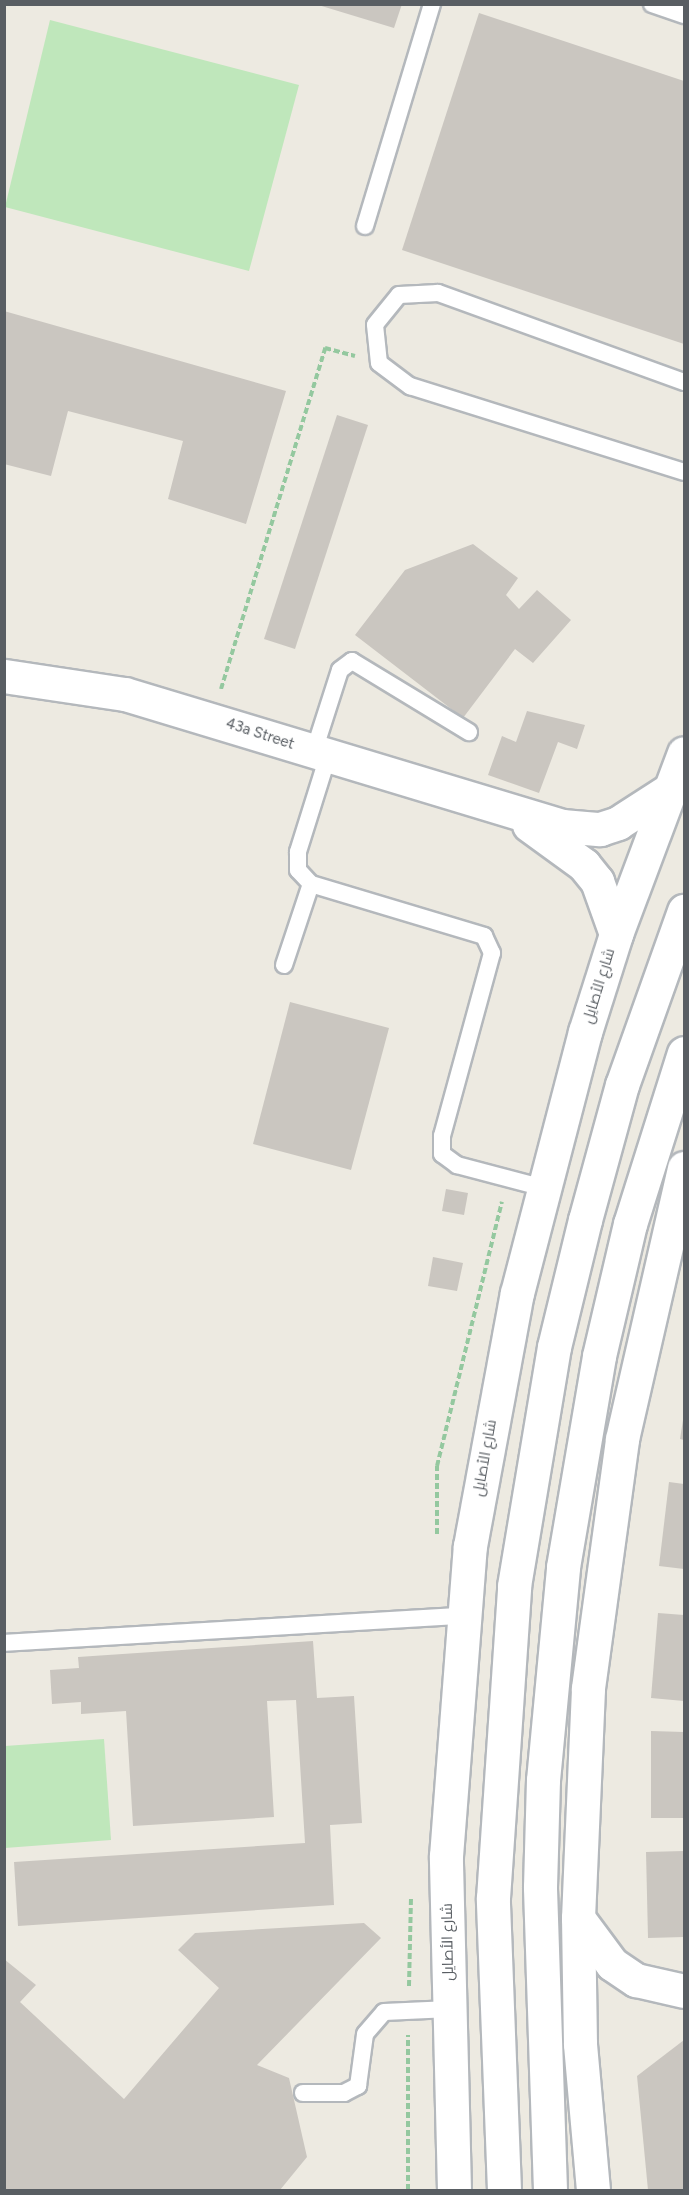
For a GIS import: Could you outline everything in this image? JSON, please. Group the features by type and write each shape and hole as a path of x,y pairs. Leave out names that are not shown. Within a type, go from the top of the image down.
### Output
{"street":[{"name":"43a Street","path":"4,676 125,694 212,719 510,813 600,829 635,814 672,788"},
{"name":"شارع الأصايل","path":"454,2190 446,1856 462,1616 493,1416 544,1188 616,934 684,753"},
{"name":"43a Street","path":"510,813 584,865 607,898 616,934"},
{"path":"504,2190 493,1898 514,1586 554,1347 585,1220 622,1085 684,911"},
{"path":"550,2190 540,1887 543,1780 563,1567 601,1345 630,1224 684,1053"},
{"path":"593,2190 580,2044 578,1918 588,1688 608,1522 638,1357 684,1168"},
{"path":"578,1918 612,1964 636,1980 684,1991"}],"lane":[{"path":"365,226 432,4"},
{"path":"652,4 682,11"},
{"path":"684,382 419,290 399,295 375,325 379,363 410,386 684,472"},
{"path":"469,732 352,661 340,670 296,861 311,884 484,936 492,952 442,1136 442,1154 457,1165 544,1188"},
{"path":"284,965 311,884"},
{"path":"4,1643 462,1616"},
{"path":"303,2093 344,2093 358,2085 365,2034 384,2012 450,2009"}],"path":[{"path":"212,719 325,348 379,363"}],"green space":[{"path":"50,20 299,85 249,271 5,207"},
{"path":"104,1739 111,1840 5,1848 5,1746"}],"building":[{"path":"315,4 402,4 394,28"},
{"path":"479,13 684,81 684,344 402,250"},
{"path":"4,311 286,391 246,524 168,499 183,441 68,411 51,476 4,464"},
{"path":"337,415 368,425 295,649 264,639"},
{"path":"473,544 518,578 506,595 519,609 537,590 571,620 533,663 515,649 463,718 355,635 405,570"},
{"path":"527,711 585,725 577,749 558,742 539,793 488,775 502,736 516,742"},
{"path":"290,1002 389,1028 351,1170 253,1144"},
{"path":"446,1189 468,1193 464,1215 442,1211"},
{"path":"433,1257 463,1263 457,1291 428,1286"},
{"path":"684,1421 684,1440 680,1439"},
{"path":"669,1482 684,1484 684,1569 659,1566"},
{"path":"658,1613 684,1615 684,1701 651,1698"},
{"path":"313,1641 317,1698 354,1696 362,1823 330,1825 334,1905 18,1926 14,1862 305,1843 296,1700 267,1701 274,1817 133,1826 126,1711 81,1714 81,1702 52,1704 50,1670 79,1668 78,1657"},
{"path":"651,1731 684,1732 684,1818 651,1818"},
{"path":"684,1851 684,1937 648,1938 646,1852"},
{"path":"364,1923 381,1938 257,2065 289,2078 307,2157 280,2190 4,2190 4,1959 36,1985 20,2002 124,2099 219,1988 178,1950 195,1933"},
{"path":"684,2040 684,2190 648,2190 637,2076"}]}
